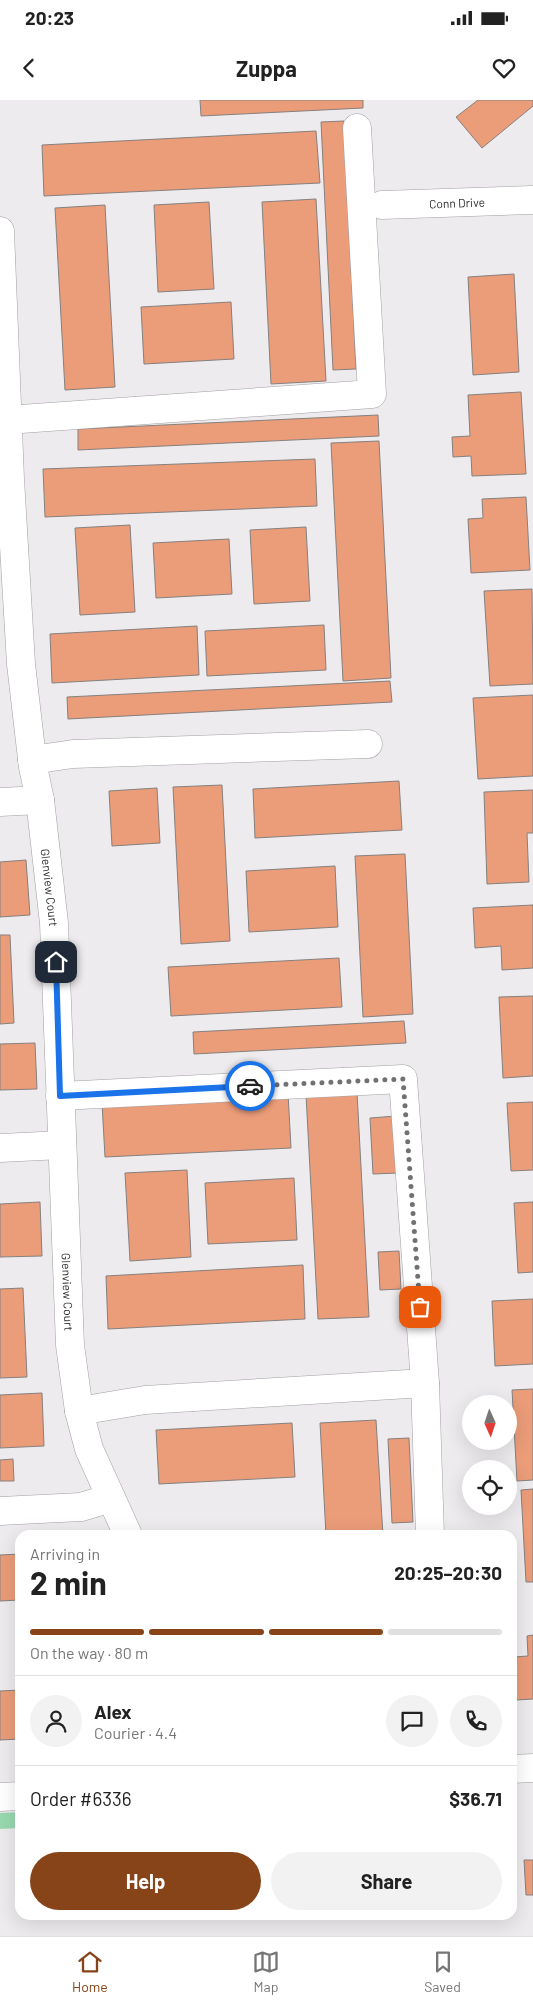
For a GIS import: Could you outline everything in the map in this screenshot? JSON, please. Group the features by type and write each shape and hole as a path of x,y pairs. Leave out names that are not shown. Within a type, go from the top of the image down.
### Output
{"street":[{"path":"8,420 372,394 357,128"},
{"name":"Conn Drive","path":"382,205 533,200"},
{"name":"Glenview Court","path":"0,231 8,420 5,479 21,664 32,760 40,800 54,924 70,1345 79,1410 89,1449 126,1530"},
{"path":"32,760 73,754 368,744"},
{"path":"0,802 40,800"},
{"path":"60,1096 403,1079 425,1383 430,1530"},
{"path":"0,1148 62,1145"},
{"path":"79,1410 145,1400 425,1383"},
{"path":"0,1511 81,1507 112,1498"},
{"path":"517,1769 533,1768"},
{"path":"0,1797 15,1796"}],"green space":[{"path":"15,1812 15,1828 0,1829 0,1813"}],"building":[{"path":"200,100 363,100 363,108 201,116"},
{"path":"478,100 533,100 533,106 482,148 456,117"},
{"path":"344,121 356,369 333,370 321,122"},
{"path":"316,131 320,183 44,196 42,145"},
{"path":"316,199 326,381 271,384 262,202"},
{"path":"209,202 214,289 158,292 154,205"},
{"path":"105,205 115,387 65,390 55,208"},
{"path":"514,274 519,372 473,375 468,277"},
{"path":"231,302 234,359 144,364 141,307"},
{"path":"521,392 526,474 472,476 471,456 453,457 452,437 470,436 468,395"},
{"path":"378,415 379,436 78,450 78,429"},
{"path":"379,441 391,678 343,681 331,443"},
{"path":"315,459 317,506 45,517 43,469"},
{"path":"526,497 530,570 471,573 468,519 483,518 482,499"},
{"path":"130,525 135,612 80,615 75,528"},
{"path":"306,527 310,601 254,604 250,530"},
{"path":"229,539 232,594 156,598 153,543"},
{"path":"532,589 533,684 490,686 484,591"},
{"path":"324,625 326,670 207,676 205,631"},
{"path":"197,626 199,675 52,683 50,634"},
{"path":"390,681 392,702 68,719 67,697"},
{"path":"533,695 533,776 478,779 473,698"},
{"path":"399,781 402,830 255,838 253,789"},
{"path":"222,785 230,941 181,944 173,787"},
{"path":"157,788 160,843 112,846 109,791"},
{"path":"533,790 533,833 527,833 529,882 487,884 484,792"},
{"path":"405,854 413,1014 363,1017 355,856"},
{"path":"26,860 30,915 0,917 0,862"},
{"path":"335,866 338,927 249,932 246,871"},
{"path":"533,905 533,968 502,970 501,946 475,948 473,908"},
{"path":"0,935 10,935 14,1023 0,1024"},
{"path":"339,958 342,1007 171,1016 168,967"},
{"path":"533,996 533,1076 503,1078 499,997"},
{"path":"404,1021 406,1043 194,1054 193,1032"},
{"path":"35,1043 37,1089 0,1090 0,1044"},
{"path":"357,1092 369,1317 318,1319 306,1095"},
{"path":"288,1093 291,1148 105,1157 102,1103"},
{"path":"533,1102 533,1170 511,1171 507,1103"},
{"path":"396,1116 399,1173 373,1174 370,1118"},
{"path":"187,1170 191,1257 130,1261 125,1173"},
{"path":"294,1178 297,1240 208,1244 205,1183"},
{"path":"40,1202 42,1256 0,1257 0,1204"},
{"path":"533,1202 533,1272 518,1273 514,1203"},
{"path":"399,1251 401,1289 380,1290 378,1252"},
{"path":"303,1265 305,1319 108,1329 106,1276"},
{"path":"23,1288 27,1377 0,1378 0,1289"},
{"path":"533,1299 533,1364 495,1366 492,1301"},
{"path":"533,1389 533,1480 517,1481 515,1450 518,1450 518,1395 512,1395 512,1390"},
{"path":"42,1393 44,1446 0,1448 0,1395"},
{"path":"376,1420 383,1530 326,1530 320,1423"},
{"path":"292,1423 295,1477 159,1484 156,1430"},
{"path":"409,1438 413,1522 392,1523 388,1439"},
{"path":"13,1459 14,1481 0,1481 0,1460"},
{"path":"533,1489 533,1582 526,1582 521,1490"},
{"path":"15,1554 15,1600 0,1601 0,1555"},
{"path":"533,1635 533,1699 517,1700 517,1657 528,1656 527,1636"},
{"path":"15,1690 15,1739 0,1740 0,1691"},
{"path":"524,1860 533,1860 533,1895 526,1895"}],"way so far":[{"path":"250,1086 403,1079 420,1307"}],"route":[{"path":"56,962 60,1096 250,1086"}]}
